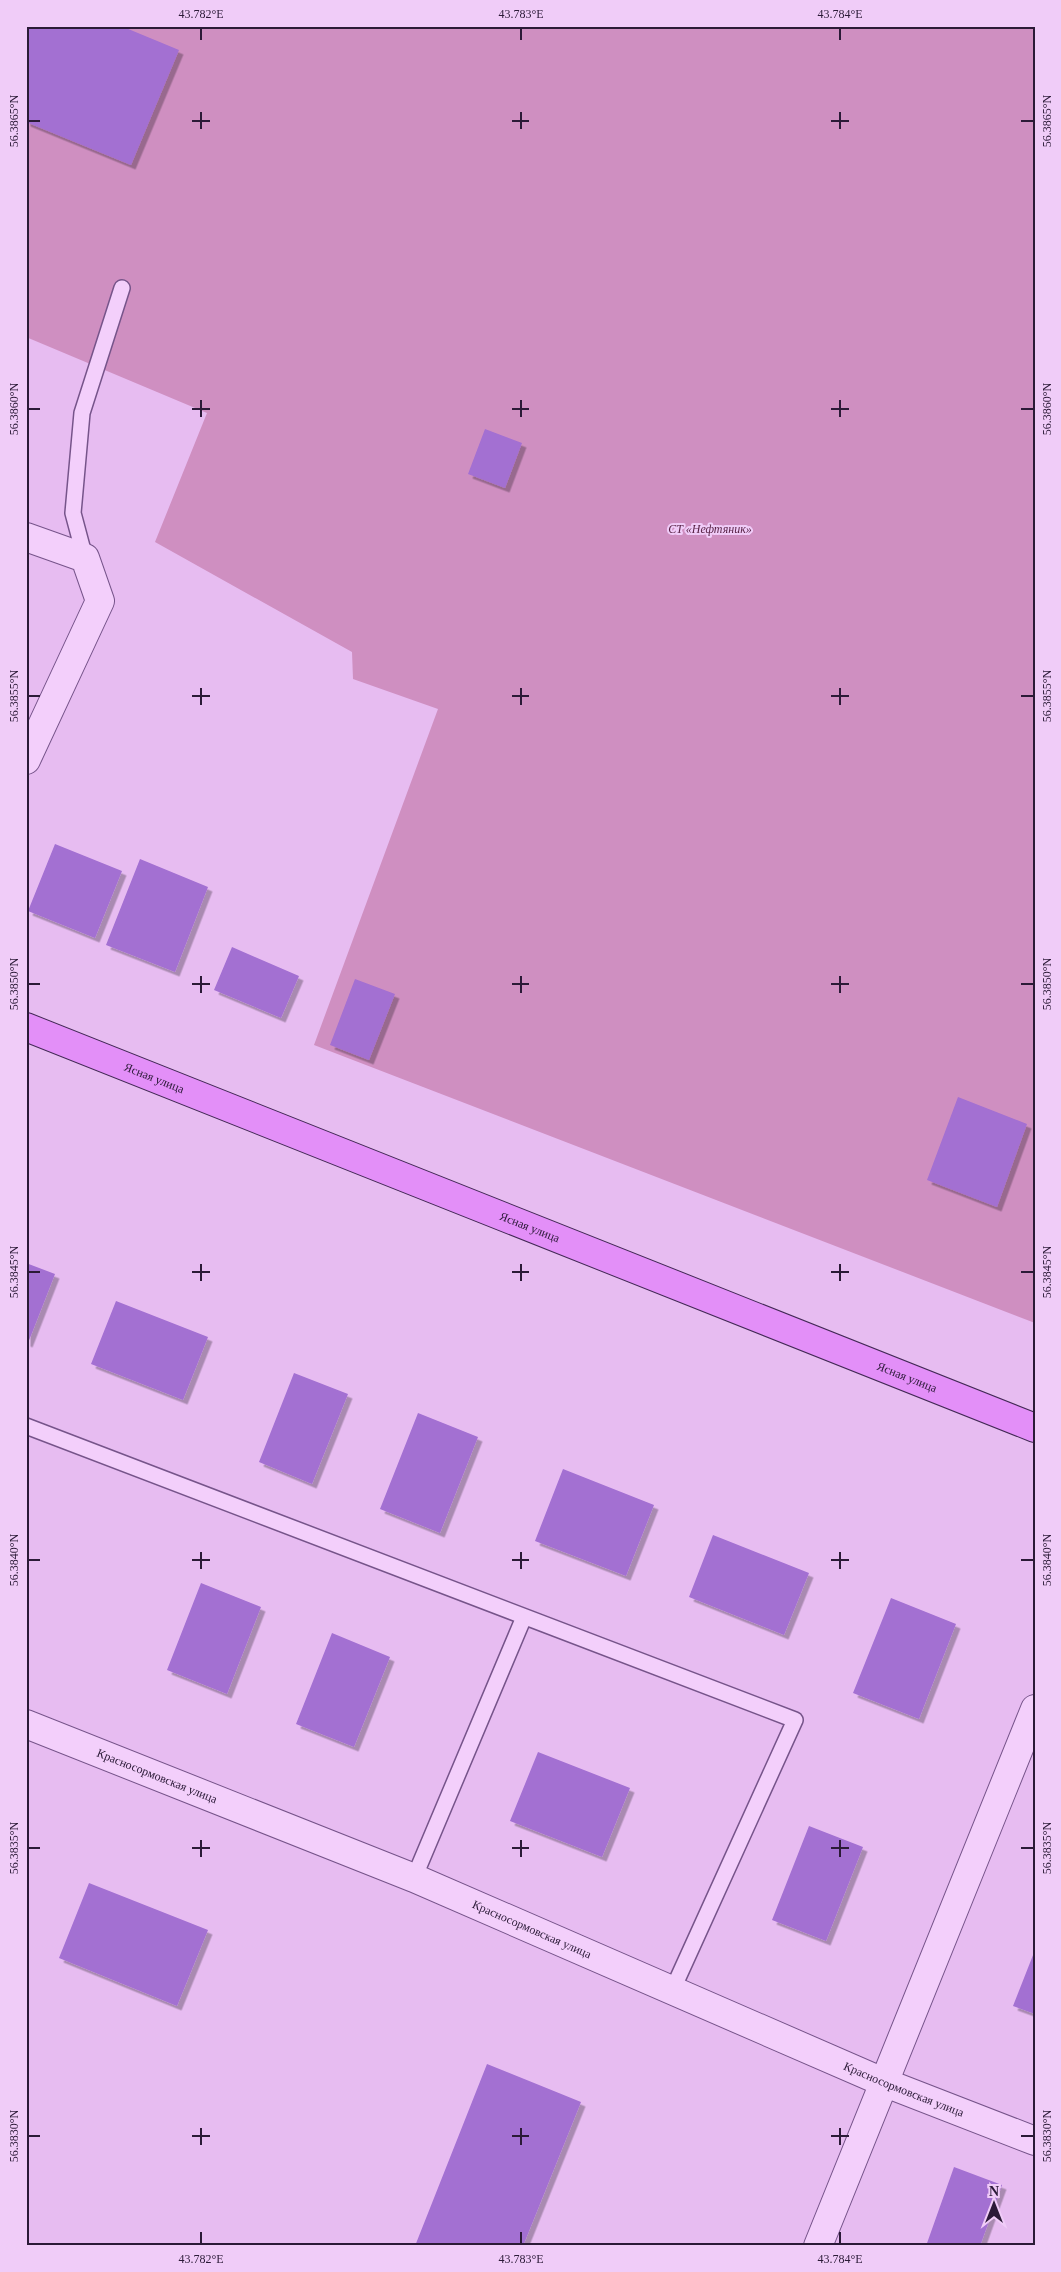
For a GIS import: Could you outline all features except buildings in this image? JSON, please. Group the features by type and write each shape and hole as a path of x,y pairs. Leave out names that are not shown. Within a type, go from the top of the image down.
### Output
{"main road":[{"name":"Ясная улица","path":"26,1027 1035,1428"}],"street":[{"path":"26,537 85,558 100,601 26,760"},
{"path":"818,2246 1035,1710"},
{"name":"Красносормовская улица","path":"26,1724 414,1878 883,2082 1035,2140"}],"lane":[{"path":"85,558 73,513 82,412 122,288"},
{"path":"26,1426 795,1720 672,1991"},
{"path":"414,1878 524,1617"}],"green space":[{"name":"СТ «Нефтяник»","path":"26,26 1035,26 1035,1323 314,1045 438,709 353,679 352,652 155,542 207,413 26,337"}]}
